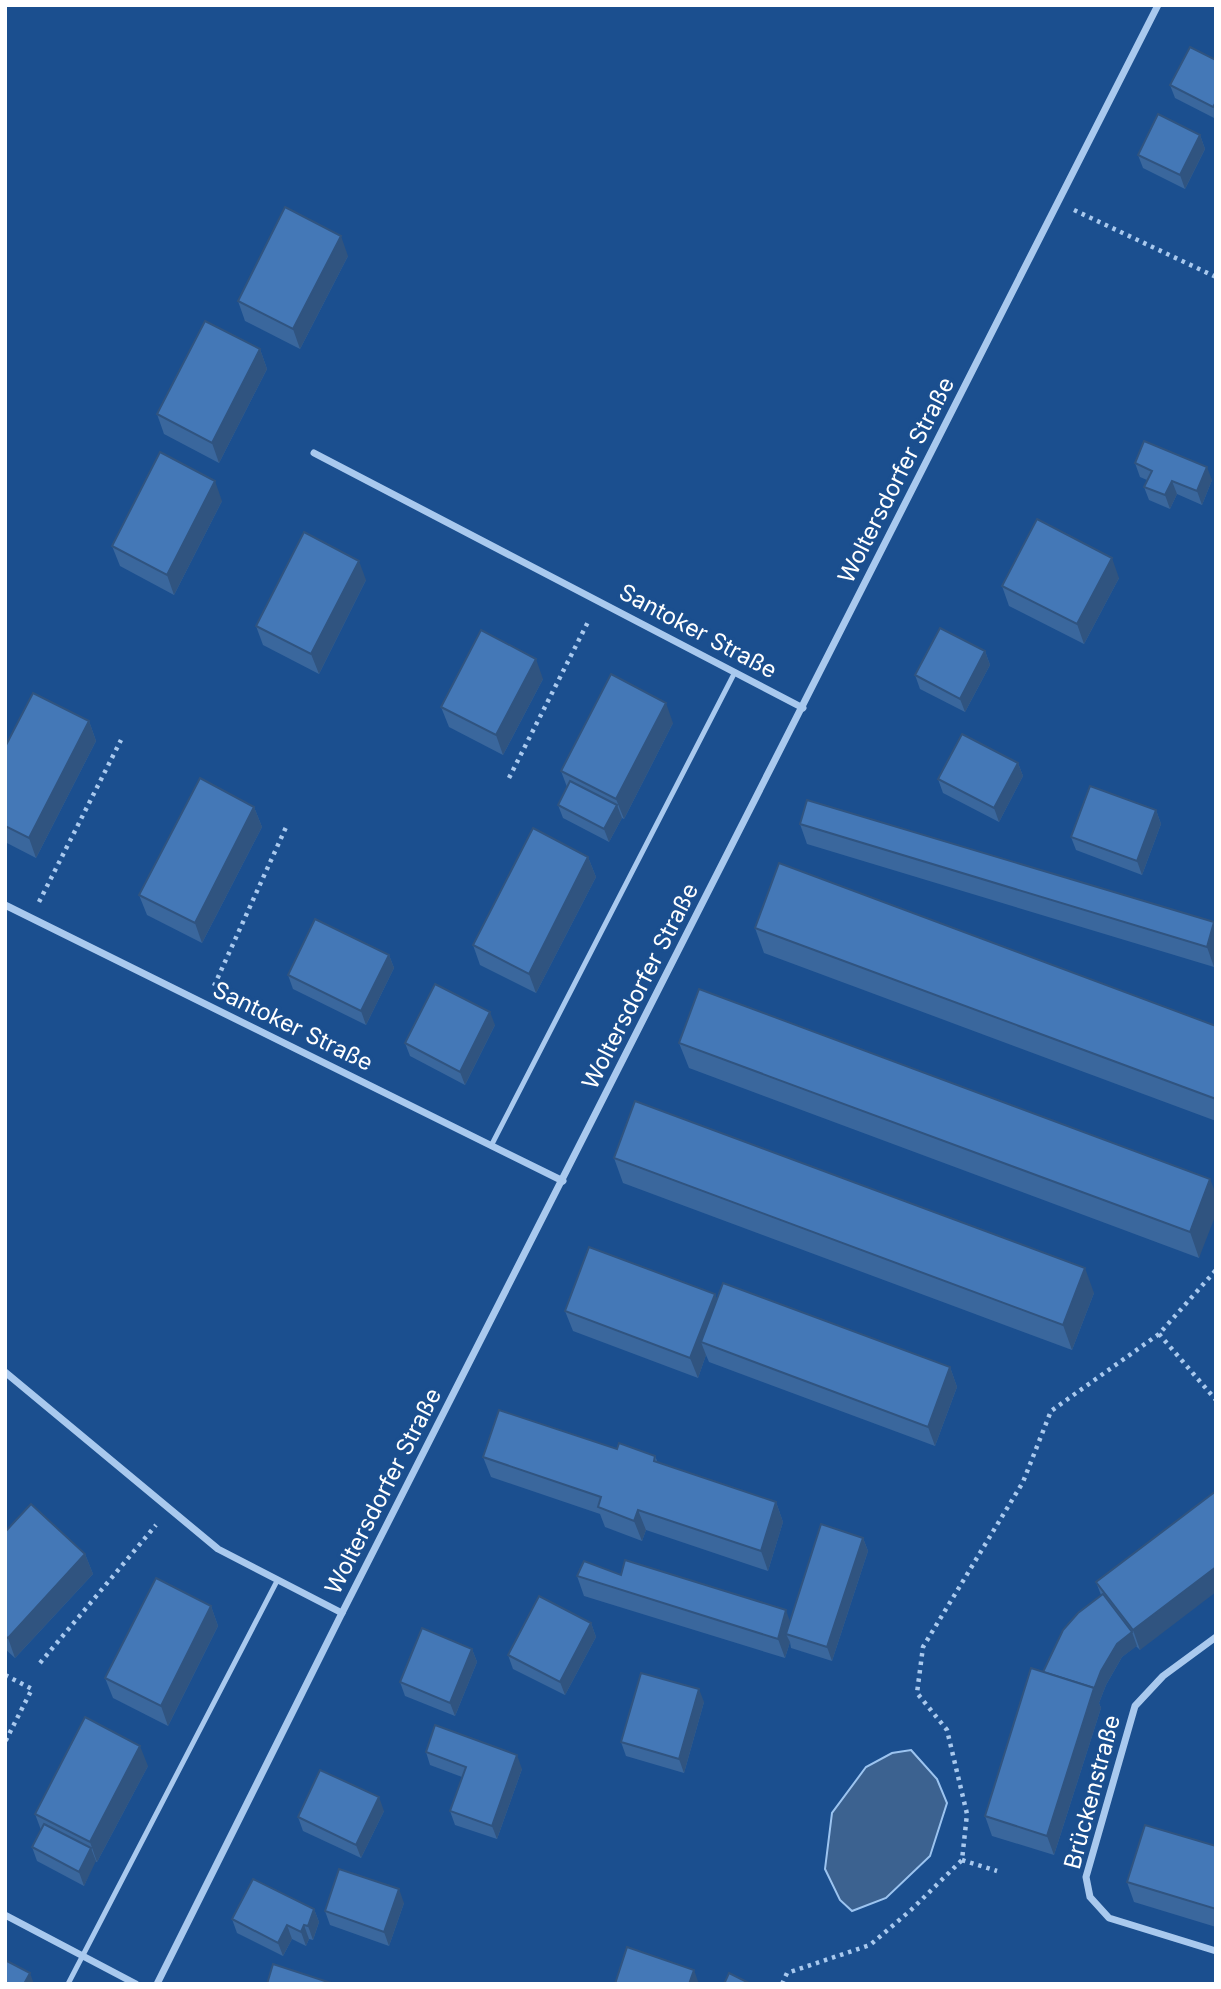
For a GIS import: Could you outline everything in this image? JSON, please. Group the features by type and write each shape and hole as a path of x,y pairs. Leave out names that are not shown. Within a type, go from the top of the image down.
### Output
{"street":[{"name":"Woltersdorfer Straße","path":"157,1984 342,1613 1158,5"},
{"name":"Santoker Straße","path":"314,453 803,708"},
{"name":"Santoker Straße","path":"5,905 563,1181"},
{"path":"5,1372 218,1549 342,1613"},
{"name":"Brückenstraße","path":"1216,1637 1163,1676 1135,1706 1086,1877 1090,1897 1109,1917 1216,1951"},
{"path":"5,1915 136,1984"}],"lane":[{"path":"491,1146 735,672"},
{"path":"68,1984 277,1581"}],"path":[{"path":"1057,202 1216,276"},
{"path":"509,778 599,601"},
{"path":"31,918 121,740"},
{"path":"206,1004 288,825"},
{"path":"782,1984 787,1972 870,1945 911,1910 962,1860 967,1814 947,1730 917,1693 923,1647 1023,1482 1051,1411 1158,1334 1216,1270"},
{"path":"1158,1334 1216,1400"},
{"path":"40,1663 169,1509"},
{"path":"5,1675 32,1689 5,1742"},
{"path":"962,1860 997,1871"}],"water":[{"path":"911,1750 937,1779 947,1803 930,1856 886,1898 852,1911 840,1900 825,1869 832,1813 866,1767 892,1753"}],"building":[{"path":"1190,47 1216,60 1216,102 1213,107 1170,85"},
{"path":"1158,114 1200,135 1180,175 1138,155"},
{"path":"285,207 341,236 293,329 238,301"},
{"path":"205,321 260,349 212,443 157,414"},
{"path":"1144,441 1207,467 1197,491 1172,481 1165,495 1144,487 1152,471 1135,463"},
{"path":"160,452 215,481 167,575 112,546"},
{"path":"1037,519 1112,558 1077,624 1002,586"},
{"path":"304,532 359,561 311,654 256,626"},
{"path":"940,628 985,651 960,699 915,675"},
{"path":"481,630 536,659 496,735 441,707"},
{"path":"611,674 666,703 616,799 561,771"},
{"path":"33,693 89,721 29,838 5,826 5,747"},
{"path":"962,734 1018,763 994,808 938,779"},
{"path":"200,778 254,807 195,923 139,895"},
{"path":"570,781 617,805 604,829 558,805"},
{"path":"1090,786 1156,810 1137,861 1071,837"},
{"path":"807,800 1214,922 1207,947 800,824"},
{"path":"533,828 588,857 529,974 473,945"},
{"path":"779,863 1216,1026 1216,1099 755,928"},
{"path":"315,919 389,955 361,1011 288,975"},
{"path":"435,984 490,1012 460,1072 405,1043"},
{"path":"699,989 1210,1179 1190,1232 679,1043"},
{"path":"635,1101 1085,1268 1063,1325 614,1158"},
{"path":"589,1247 715,1294 690,1358 565,1311"},
{"path":"723,1283 950,1367 928,1427 701,1342"},
{"path":"499,1410 617,1449 619,1443 655,1456 654,1461 776,1502 761,1551 638,1510 634,1521 598,1507 601,1497 483,1457"},
{"path":"1216,1491 1216,1567 1133,1630 1096,1582"},
{"path":"31,1504 85,1554 8,1638 5,1636 5,1532"},
{"path":"821,1524 863,1538 827,1647 786,1634"},
{"path":"625,1560 786,1610 778,1639 577,1576 584,1561 621,1575"},
{"path":"156,1578 211,1606 161,1706 105,1678"},
{"path":"1103,1594 1132,1632 1117,1644 1094,1689 1043,1672 1063,1630 1078,1613"},
{"path":"539,1596 591,1623 560,1682 508,1655"},
{"path":"422,1628 472,1649 450,1703 400,1682"},
{"path":"1031,1668 1094,1688 1047,1836 985,1816"},
{"path":"641,1673 699,1689 679,1759 621,1742"},
{"path":"85,1717 140,1746 90,1842 35,1814"},
{"path":"435,1725 517,1755 492,1826 450,1811 466,1767 426,1752"},
{"path":"320,1770 379,1797 356,1845 298,1817"},
{"path":"44,1824 91,1848 79,1872 32,1847"},
{"path":"1145,1825 1216,1846 1216,1909 1127,1882"},
{"path":"339,1869 399,1889 384,1932 325,1911"},
{"path":"253,1879 314,1909 308,1926 304,1925 301,1932 287,1925 278,1943 232,1919"},
{"path":"627,1947 694,1970 689,1984 615,1984"},
{"path":"5,1960 30,1973 24,1984 5,1984"},
{"path":"273,1964 334,1984 267,1984"},
{"path":"729,1973 751,1984 724,1984"}]}
